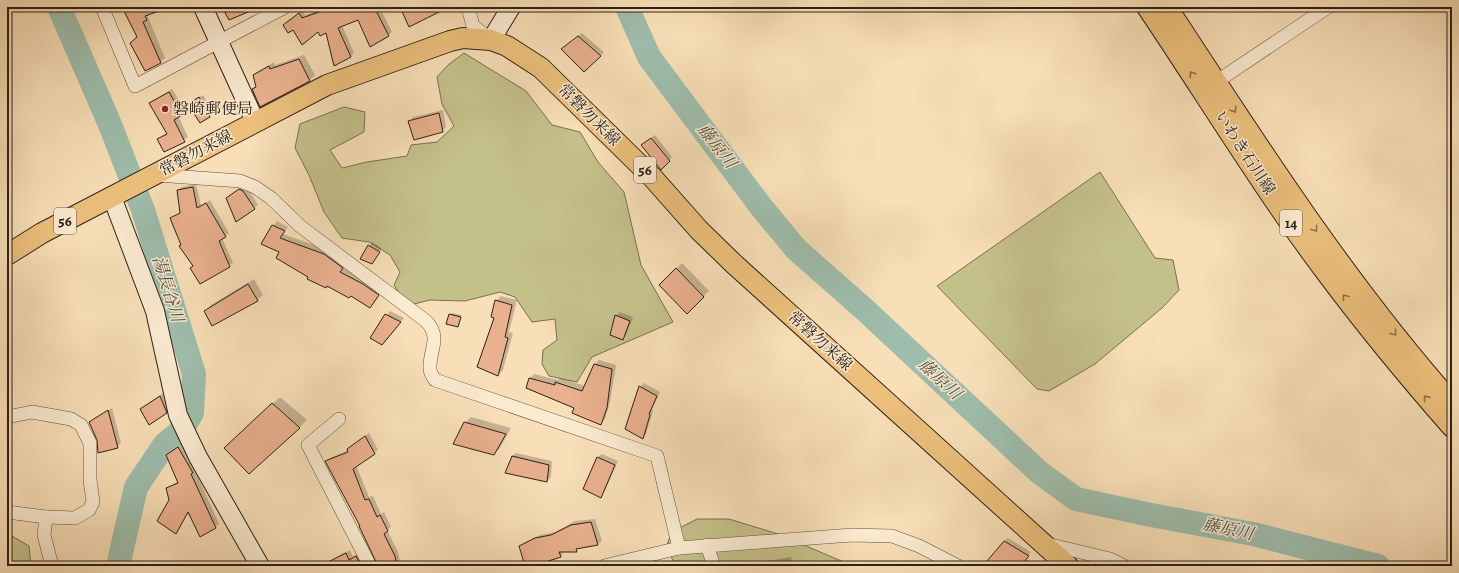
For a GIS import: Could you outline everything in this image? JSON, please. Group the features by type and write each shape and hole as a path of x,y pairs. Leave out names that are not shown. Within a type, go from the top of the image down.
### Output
{"main road":[{"name":"いわき石川線","path":"1147,7 1210,86 1305,214 1356,286 1452,403"},
{"name":"いわき石川線","path":"1167,7 1210,86 1287,217 1327,274 1370,330 1452,427"},
{"name":"常磐勿来線","path":"7,255 42,233 254,121 327,85 450,41 463,38 490,40 507,46 541,68 648,173 699,230 734,264 1068,566"}],"street":[{"path":"102,7 136,86 285,7"},
{"path":"203,7 254,121"},
{"path":"468,7 473,26 490,40 512,7"},
{"path":"1210,86 1328,7"},
{"path":"149,177 240,181 255,187 271,198 300,226 426,320 433,328 434,336 430,370 435,380 656,456 679,548"},
{"path":"119,193 155,311 178,415 188,438 260,566"},
{"path":"7,417 32,412 72,419 81,425 90,443 90,480 93,502 89,510 75,518 46,517 7,512"},
{"path":"338,420 308,445 370,566"},
{"path":"46,517 44,535 52,566"},
{"path":"604,566 679,548 852,534 892,536 919,546 958,566"},
{"path":"1043,543 1110,559 1124,566"},
{"path":"707,545 714,566"}],"shaded area":[{"path":"464,53 526,91 552,125 580,132 598,162 624,192 641,265 673,322 592,357 577,382 549,376 542,364 543,350 557,340 555,319 532,322 515,297 500,292 465,301 430,300 406,306 394,285 400,272 390,255 369,242 342,238 324,212 309,175 295,148 300,124 344,107 365,112 364,132 330,150 342,168 367,162 407,156 411,145 437,142 454,126 442,104 437,77 448,65"},
{"path":"1100,172 1155,258 1173,260 1179,290 1162,308 1095,364 1049,391 1037,389 937,286"},
{"path":"697,519 729,519 778,534 853,566 676,566 666,547 672,532"},
{"path":"7,533 29,546 31,566 7,566"}],"building":[{"path":"122,7 165,7 165,9 145,16 147,20 143,22 161,63 145,71 130,43 137,37"},
{"path":"222,7 260,7 229,20"},
{"path":"333,7 374,7 389,36 370,47 358,20 338,28 351,57 334,66 326,33 320,36 318,32 302,45 293,30 288,33 283,25 299,13 302,18"},
{"path":"400,7 449,7 409,27"},
{"path":"578,36 601,56 584,72 561,49"},
{"path":"299,59 310,81 260,107 252,89 256,87 253,75 269,66 270,69"},
{"path":"169,92 182,115 174,120 185,142 164,152 157,139 167,134 149,103"},
{"path":"199,97 210,117 200,123 188,104"},
{"path":"439,113 443,132 414,140 408,121"},
{"path":"651,138 670,161 661,170 641,145"},
{"path":"193,187 197,208 206,203 226,237 219,241 230,267 200,284 190,268 193,266 179,246 181,245 170,218 180,213 177,190"},
{"path":"239,189 243,191 255,209 236,222 226,198"},
{"path":"272,225 285,231 280,238 324,254 343,268 340,272 363,284 379,295 370,308 351,296 349,298 327,286 326,288 307,279 308,277 276,258 279,252 261,244"},
{"path":"368,245 380,252 372,264 360,259"},
{"path":"676,268 704,297 687,314 659,285"},
{"path":"248,284 258,301 212,326 204,311"},
{"path":"495,300 512,305 505,337 508,338 498,376 477,367 494,318 491,317"},
{"path":"385,314 401,322 382,345 370,338"},
{"path":"449,314 461,317 458,327 446,324"},
{"path":"615,315 630,321 623,340 610,335"},
{"path":"594,364 612,369 607,408 601,425 572,413 574,408 526,388 529,378 555,385 555,382 582,391"},
{"path":"639,386 657,396 649,414 650,415 643,439 625,429"},
{"path":"160,396 167,413 149,425 140,409"},
{"path":"272,403 300,428 249,474 224,448"},
{"path":"108,410 118,448 98,453 97,440 89,422"},
{"path":"464,422 506,434 494,455 453,444"},
{"path":"365,436 375,454 353,469 365,500 369,499 377,517 380,515 388,531 384,534 395,556 397,566 378,566 360,526 325,461 348,452 347,449"},
{"path":"178,447 193,473 191,474 216,528 200,537 188,512 176,534 157,521 169,500 166,488 178,483 166,455"},
{"path":"512,456 549,465 547,482 505,473"},
{"path":"597,457 615,465 601,498 583,489"},
{"path":"591,522 598,545 576,549 577,552 559,552 561,557 539,564 539,566 525,566 519,546 535,538 551,535 571,525"},
{"path":"1004,541 1029,556 1020,566 996,566 987,561"},
{"path":"346,553 349,560 356,556 361,566 320,566"}],"waterway":[{"name":"湯長谷川","path":"59,7 111,127 143,210 194,374 192,413 181,431 165,444 136,487 118,566"},
{"name":"藤原川","path":"627,7 649,57 762,208 796,249 864,309 1040,473 1076,499 1253,534 1378,566"}],"place":[{"name":"磐崎郵便局","path":"165,109"}]}
